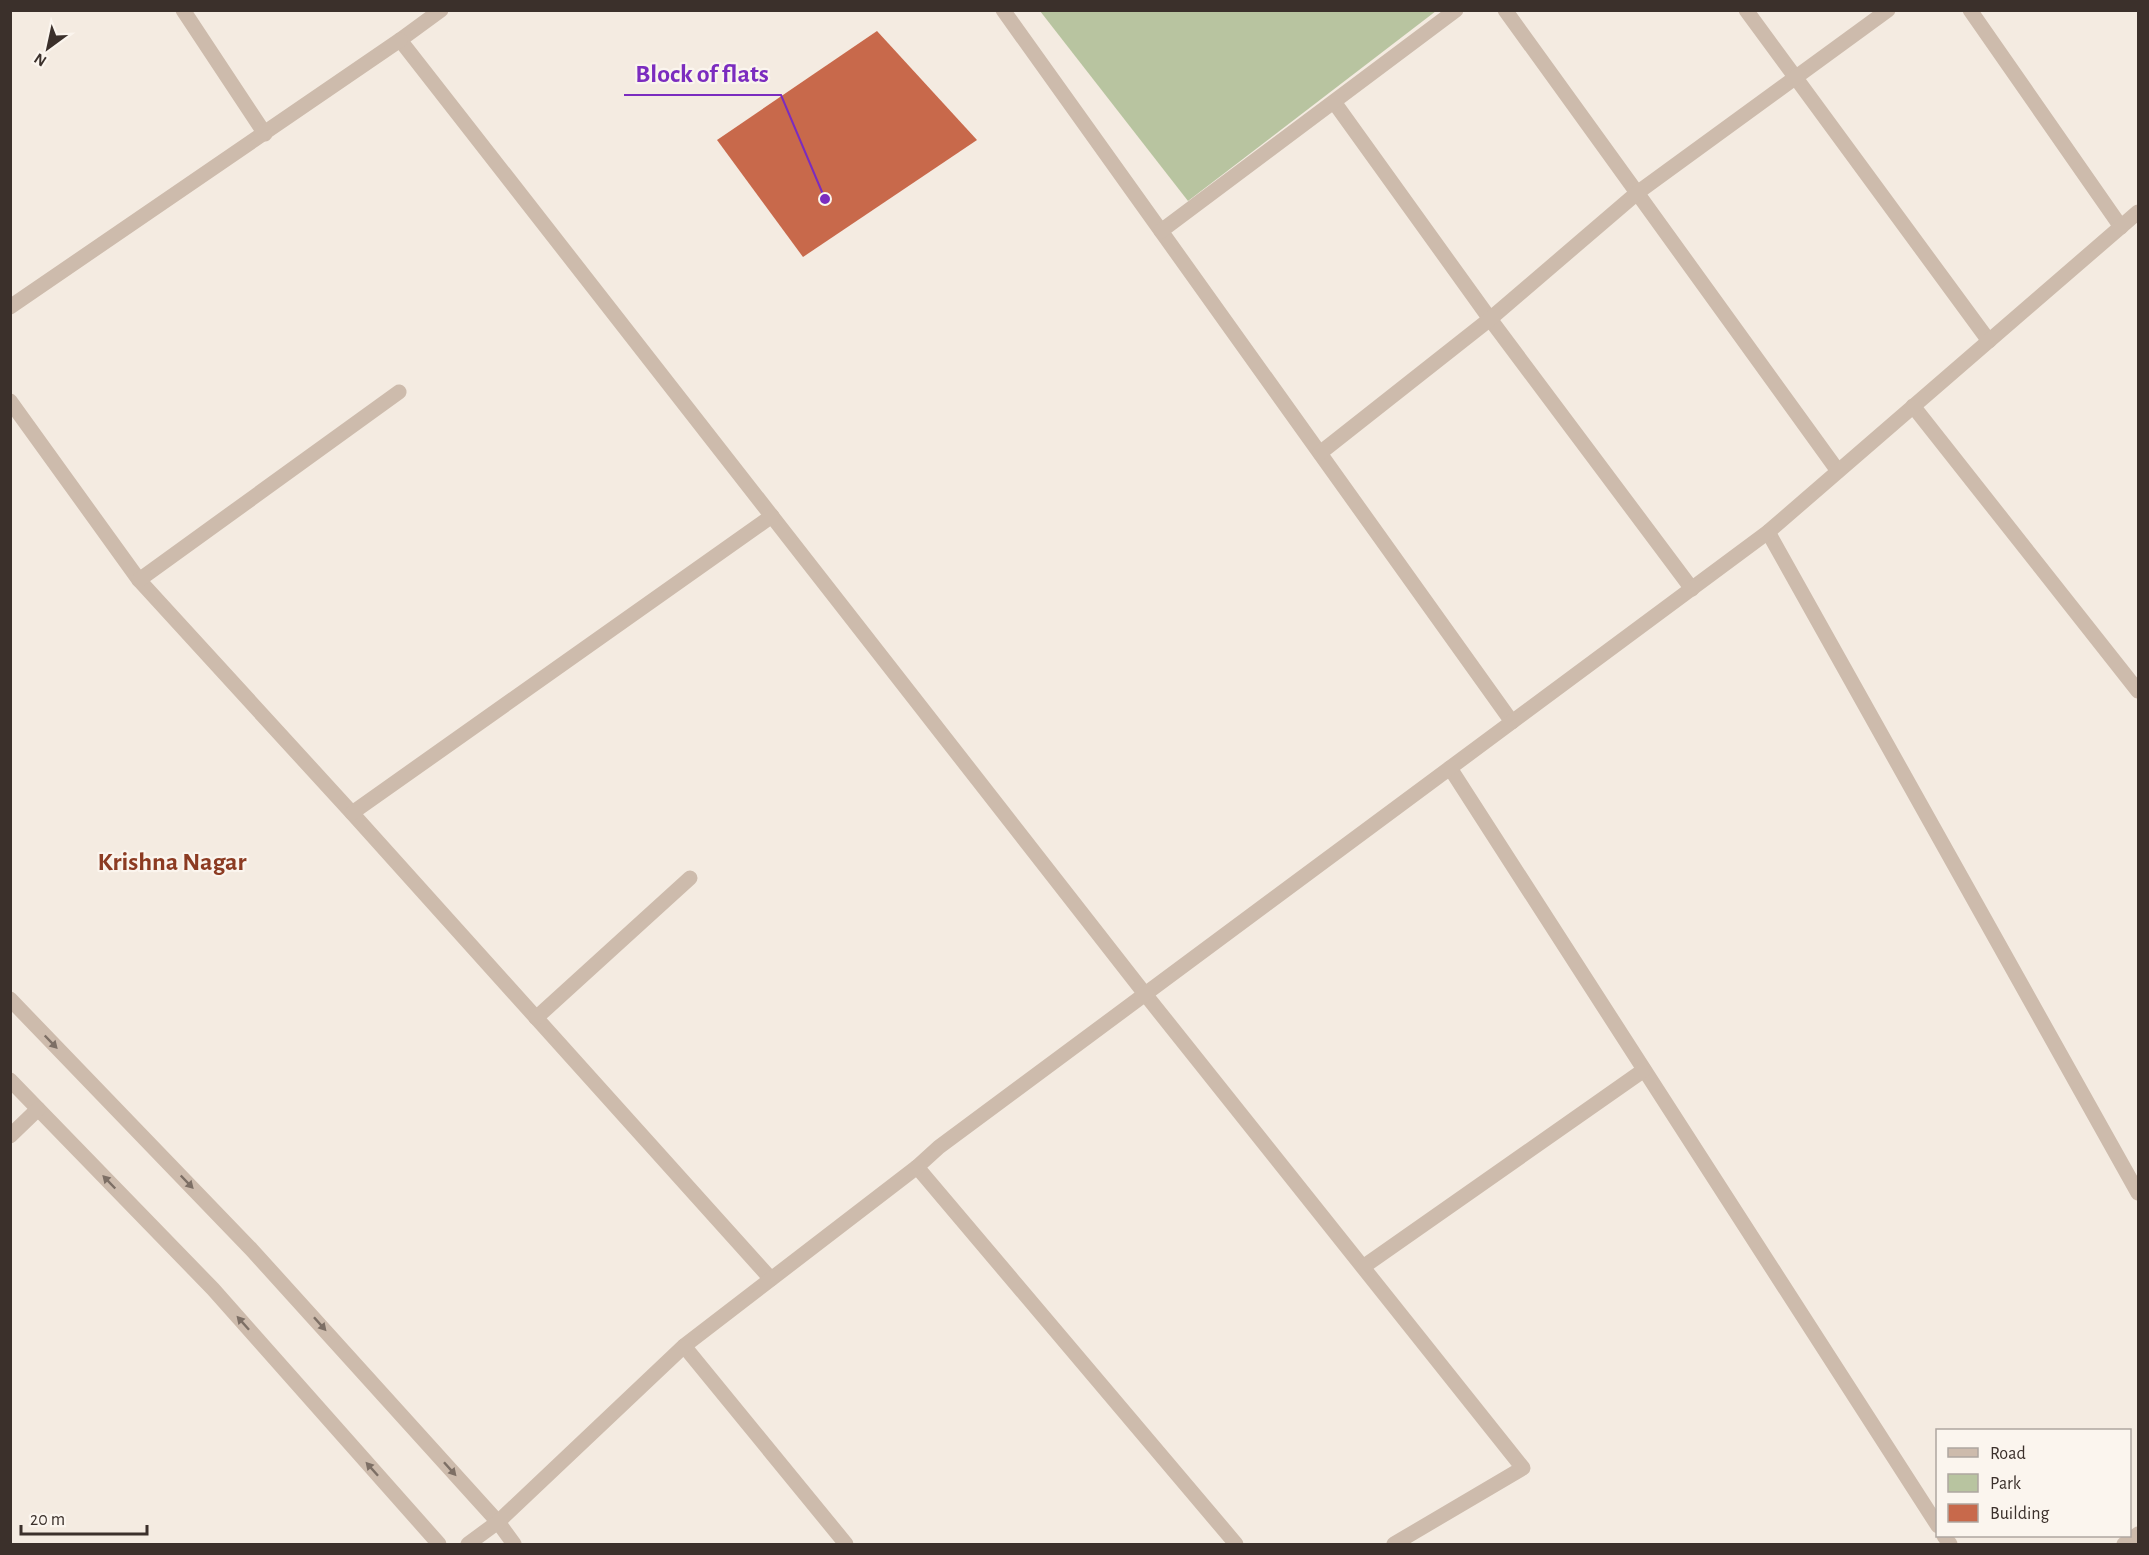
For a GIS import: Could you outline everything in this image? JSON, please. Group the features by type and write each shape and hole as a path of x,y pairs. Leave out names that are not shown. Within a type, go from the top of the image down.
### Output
{"street":[{"path":"183,10 265,134"},
{"path":"10,308 265,134 441,10"},
{"path":"1003,10 1512,722"},
{"path":"1161,231 1456,10"},
{"path":"1505,10 1838,471"},
{"path":"1746,10 1989,341"},
{"path":"1320,453 1490,319 1637,193 1888,10"},
{"path":"1970,10 2121,227"},
{"path":"400,40 1145,994 1523,1468 1394,1545"},
{"path":"1334,102 1490,319 1692,589"},
{"path":"468,1545 498,1522 684,1346 917,1167 939,1147 1768,532 2139,212"},
{"path":"140,580 399,392"},
{"path":"10,401 140,580 771,1280"},
{"path":"1913,406 2139,691"},
{"path":"352,813 772,516"},
{"path":"1768,532 2139,1193"},
{"path":"1450,768 1936,1523"},
{"path":"536,1018 690,878"},
{"path":"10,999 252,1249 498,1522 514,1545"},
{"path":"1363,1267 1644,1070"},
{"path":"10,1080 213,1289 439,1545"},
{"path":"10,1136 38,1109"},
{"path":"917,1167 1236,1545"},
{"path":"684,1346 846,1545"},
{"path":"2124,1545 2139,1534"}],"green space":[{"path":"1040,11 1436,11 1188,201"}],"building":[{"path":"877,31 977,140 803,257 717,140"}],"place":[{"name":"Block of flats","path":"825,199"}],"district":[{"name":"Krishna Nagar","path":"172,862"}]}
